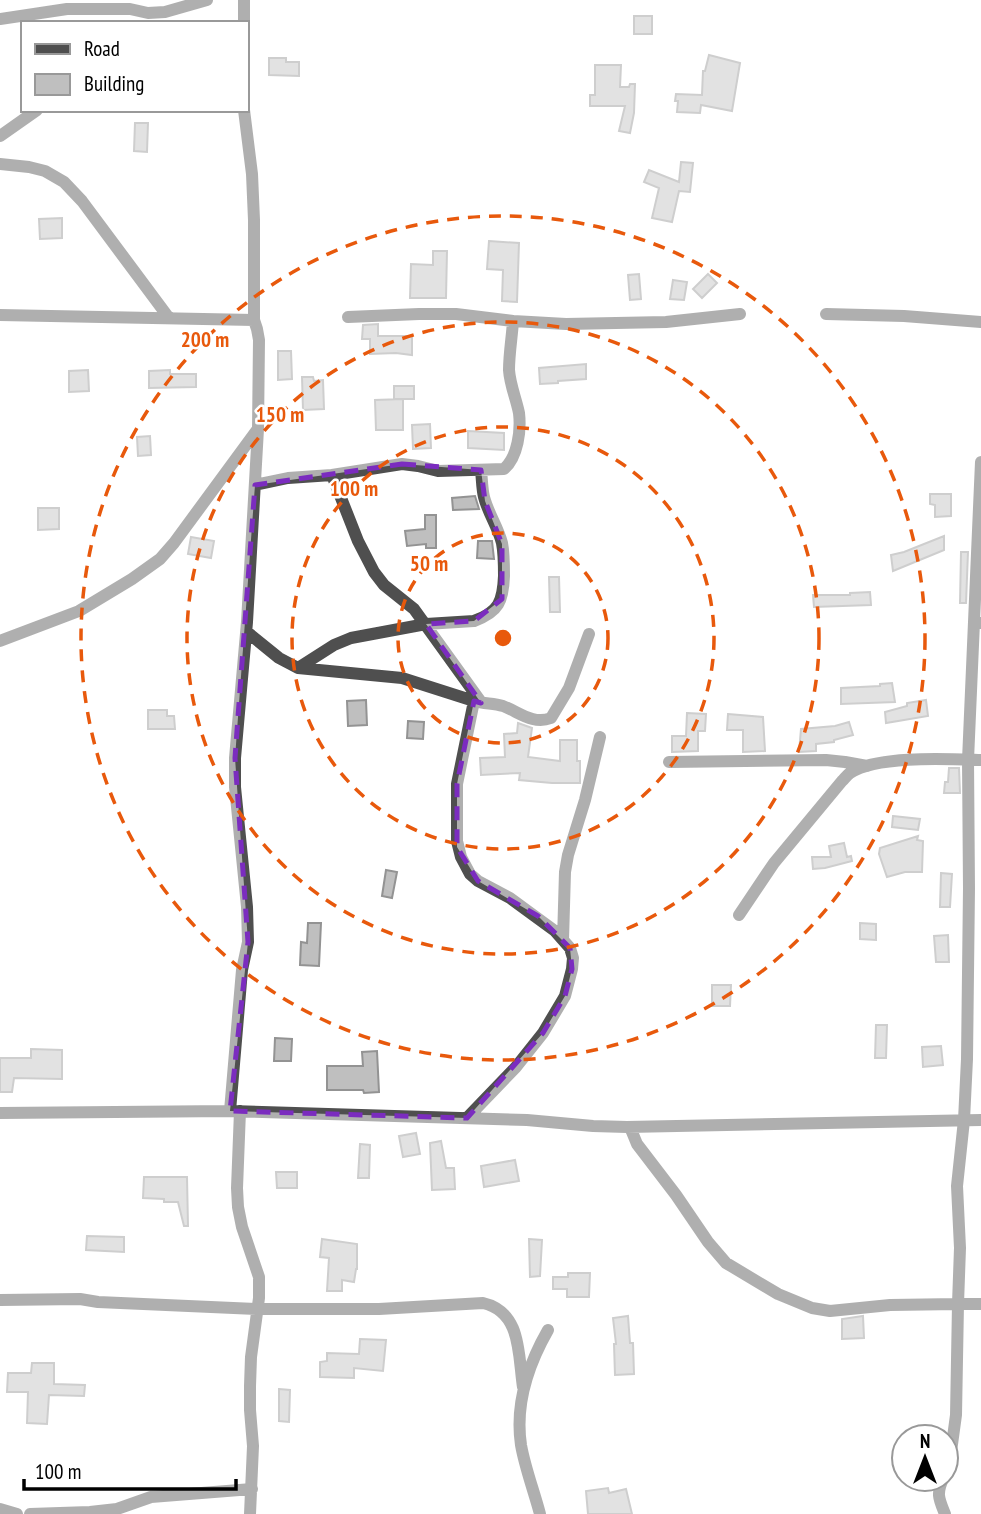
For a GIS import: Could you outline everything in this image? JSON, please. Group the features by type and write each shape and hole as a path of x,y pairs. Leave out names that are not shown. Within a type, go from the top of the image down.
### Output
{"street":[{"path":"0,19 67,9 165,12 207,0"},
{"path":"244,0 244,21"},
{"path":"164,21 183,7"},
{"path":"0,136 34,112"},
{"path":"244,112 254,208 258,429 247,632 235,758 235,788 248,942 242,970 235,1111 238,1208 259,1277 251,1357 250,1410 253,1446 250,1514"},
{"path":"0,164 45,171 64,182 82,201 169,318"},
{"path":"348,317 456,314 566,324 666,322 740,314"},
{"path":"826,314 904,316 981,323"},
{"path":"0,315 254,320"},
{"path":"255,485 288,478 332,475 402,464 438,471 504,469 516,451 519,415 509,373 513,321"},
{"path":"3,639 79,611 160,559 258,429"},
{"path":"955,1423 960,1248 957,1186 967,1059 981,462"},
{"path":"298,668 334,645 351,638 426,624 474,621 491,611 502,599 504,564 502,544 485,501 481,470"},
{"path":"332,475 358,541 374,572 384,585 414,609 478,702 457,784 457,841 461,857 470,874 478,881 529,910 555,931 569,948 573,958 565,996 543,1033 516,1067 467,1118"},
{"path":"247,632 279,658 298,668 402,678 478,702 502,706 534,720 551,718 569,688 589,634"},
{"path":"563,940 568,855 600,737"},
{"path":"739,915 774,863 851,772 867,766 917,758 974,760"},
{"path":"669,762 826,760 867,766"},
{"path":"0,1113 235,1111 527,1120 629,1127 981,1120"},
{"path":"629,1127 637,1144 726,1263 778,1294 812,1308 830,1311 890,1304 981,1304"},
{"path":"0,1300 80,1299 257,1309 379,1309 483,1303 493,1306 512,1322 516,1335 523,1387 520,1428 522,1446 540,1514"},
{"path":"523,1387 538,1347 548,1330"},
{"path":"30,1514 117,1509 151,1497 252,1489"},
{"path":"938,1493 945,1514"},
{"path":"0,1509 18,1514"}],"highlighted area":[{"path":"402,464 481,470 485,501 502,544 502,599 474,621 426,624 481,703 474,701 457,784 457,847 478,881 538,916 570,948 572,969 565,996 543,1033 467,1118 230,1111 248,942 235,758 255,485"}],"building":[{"path":"634,16 652,16 652,34 634,34"},
{"path":"709,55 740,63 732,111 701,105 700,113 677,112 676,94 702,95 703,71"},
{"path":"269,58 286,58 286,62 299,62 299,76 269,75"},
{"path":"595,65 621,65 620,87 635,84 630,133 619,131 625,106 590,106 590,95 595,95"},
{"path":"135,123 148,123 147,152 134,151"},
{"path":"681,162 693,163 690,192 679,191 672,222 652,218 659,188 644,182 649,170 679,182"},
{"path":"62,218 62,238 40,239 39,219"},
{"path":"489,241 519,243 517,302 502,301 503,270 487,269"},
{"path":"433,251 447,251 446,298 410,298 411,264 433,265"},
{"path":"639,274 641,299 630,300 628,275"},
{"path":"708,274 717,283 702,298 693,289"},
{"path":"673,280 687,282 684,300 670,299"},
{"path":"378,324 378,336 412,336 412,355 370,354 370,339 362,339 363,325"},
{"path":"278,351 291,351 292,379 278,380"},
{"path":"586,364 586,379 540,384 539,368"},
{"path":"88,370 89,391 69,392 69,371"},
{"path":"170,370 170,374 196,374 196,387 149,388 149,371"},
{"path":"302,377 313,377 314,381 323,380 324,409 303,410"},
{"path":"394,386 414,386 414,399 394,399"},
{"path":"403,399 403,430 376,430 375,400"},
{"path":"430,424 431,448 413,449 412,425"},
{"path":"468,431 504,433 504,450 468,448"},
{"path":"150,436 151,455 138,456 137,437"},
{"path":"930,494 951,494 951,516 935,517 935,505 930,504"},
{"path":"475,496 479,509 453,510 452,498"},
{"path":"38,508 59,508 59,529 38,530"},
{"path":"425,515 436,515 436,548 426,548 426,544 407,546 405,531 425,529"},
{"path":"944,536 944,550 893,571 891,555"},
{"path":"191,537 214,541 211,558 188,554"},
{"path":"478,541 492,541 494,559 477,558"},
{"path":"961,552 968,552 966,603 960,603"},
{"path":"549,577 559,577 560,612 550,612"},
{"path":"870,592 871,605 814,607 813,595"},
{"path":"892,683 895,702 841,704 841,688"},
{"path":"366,700 367,725 348,726 347,701"},
{"path":"926,700 928,716 886,723 885,712 907,706 907,703"},
{"path":"148,710 167,710 167,716 174,716 175,729 148,729"},
{"path":"687,713 706,714 705,731 698,731 698,751 672,752 672,736 686,736"},
{"path":"728,714 763,717 765,751 743,752 743,730 727,730"},
{"path":"408,721 424,722 423,739 407,738"},
{"path":"849,722 853,735 834,742 816,744 816,751 799,752 801,729"},
{"path":"518,723 532,728 528,757 560,761 560,740 577,740 580,783 519,780 520,773 481,775 480,758 505,757 504,734 517,733"},
{"path":"949,768 959,768 960,793 944,793"},
{"path":"893,816 920,819 918,830 892,827"},
{"path":"918,836 917,840 923,841 922,872 905,872 887,877 879,854 880,848"},
{"path":"844,843 847,857 851,856 852,861 813,869 812,857 831,857 829,846"},
{"path":"386,870 397,872 392,898 382,896"},
{"path":"941,873 952,874 950,907 940,907"},
{"path":"308,923 321,923 319,966 300,965 301,942 307,943"},
{"path":"860,923 876,924 876,940 860,939"},
{"path":"948,935 949,962 936,962 934,936"},
{"path":"712,985 731,985 730,1006 712,1006"},
{"path":"876,1025 887,1025 886,1058 875,1058"},
{"path":"275,1038 292,1039 291,1061 274,1061"},
{"path":"941,1046 943,1065 923,1067 922,1047"},
{"path":"31,1049 62,1050 62,1079 14,1078 12,1092 0,1092 0,1058 31,1058"},
{"path":"377,1051 379,1092 327,1090 327,1066 363,1066 362,1052"},
{"path":"416,1133 420,1154 403,1157 399,1136"},
{"path":"441,1141 446,1168 454,1168 455,1189 432,1190 430,1143"},
{"path":"360,1144 370,1145 369,1178 358,1178"},
{"path":"515,1160 519,1181 484,1187 481,1166"},
{"path":"276,1172 297,1172 297,1188 277,1188"},
{"path":"144,1177 187,1177 188,1226 184,1226 178,1202 143,1198"},
{"path":"87,1236 124,1237 124,1252 86,1250"},
{"path":"322,1239 357,1244 354,1282 342,1280 342,1291 327,1291 329,1258 320,1257"},
{"path":"529,1239 542,1240 540,1276 530,1277"},
{"path":"568,1273 590,1273 589,1297 567,1297 567,1289 553,1289 553,1277 568,1277"},
{"path":"628,1316 630,1343 633,1343 634,1374 615,1375 613,1318"},
{"path":"863,1316 864,1338 842,1339 842,1319"},
{"path":"360,1339 386,1340 383,1371 354,1368 354,1378 320,1377 320,1362 327,1361 327,1353 359,1354"},
{"path":"32,1363 54,1363 54,1384 85,1385 84,1396 49,1395 47,1424 27,1423 28,1392 7,1392 8,1373 31,1373"},
{"path":"279,1389 290,1390 289,1422 279,1421"},
{"path":"608,1488 609,1493 626,1489 632,1514 588,1514 586,1491"}]}
